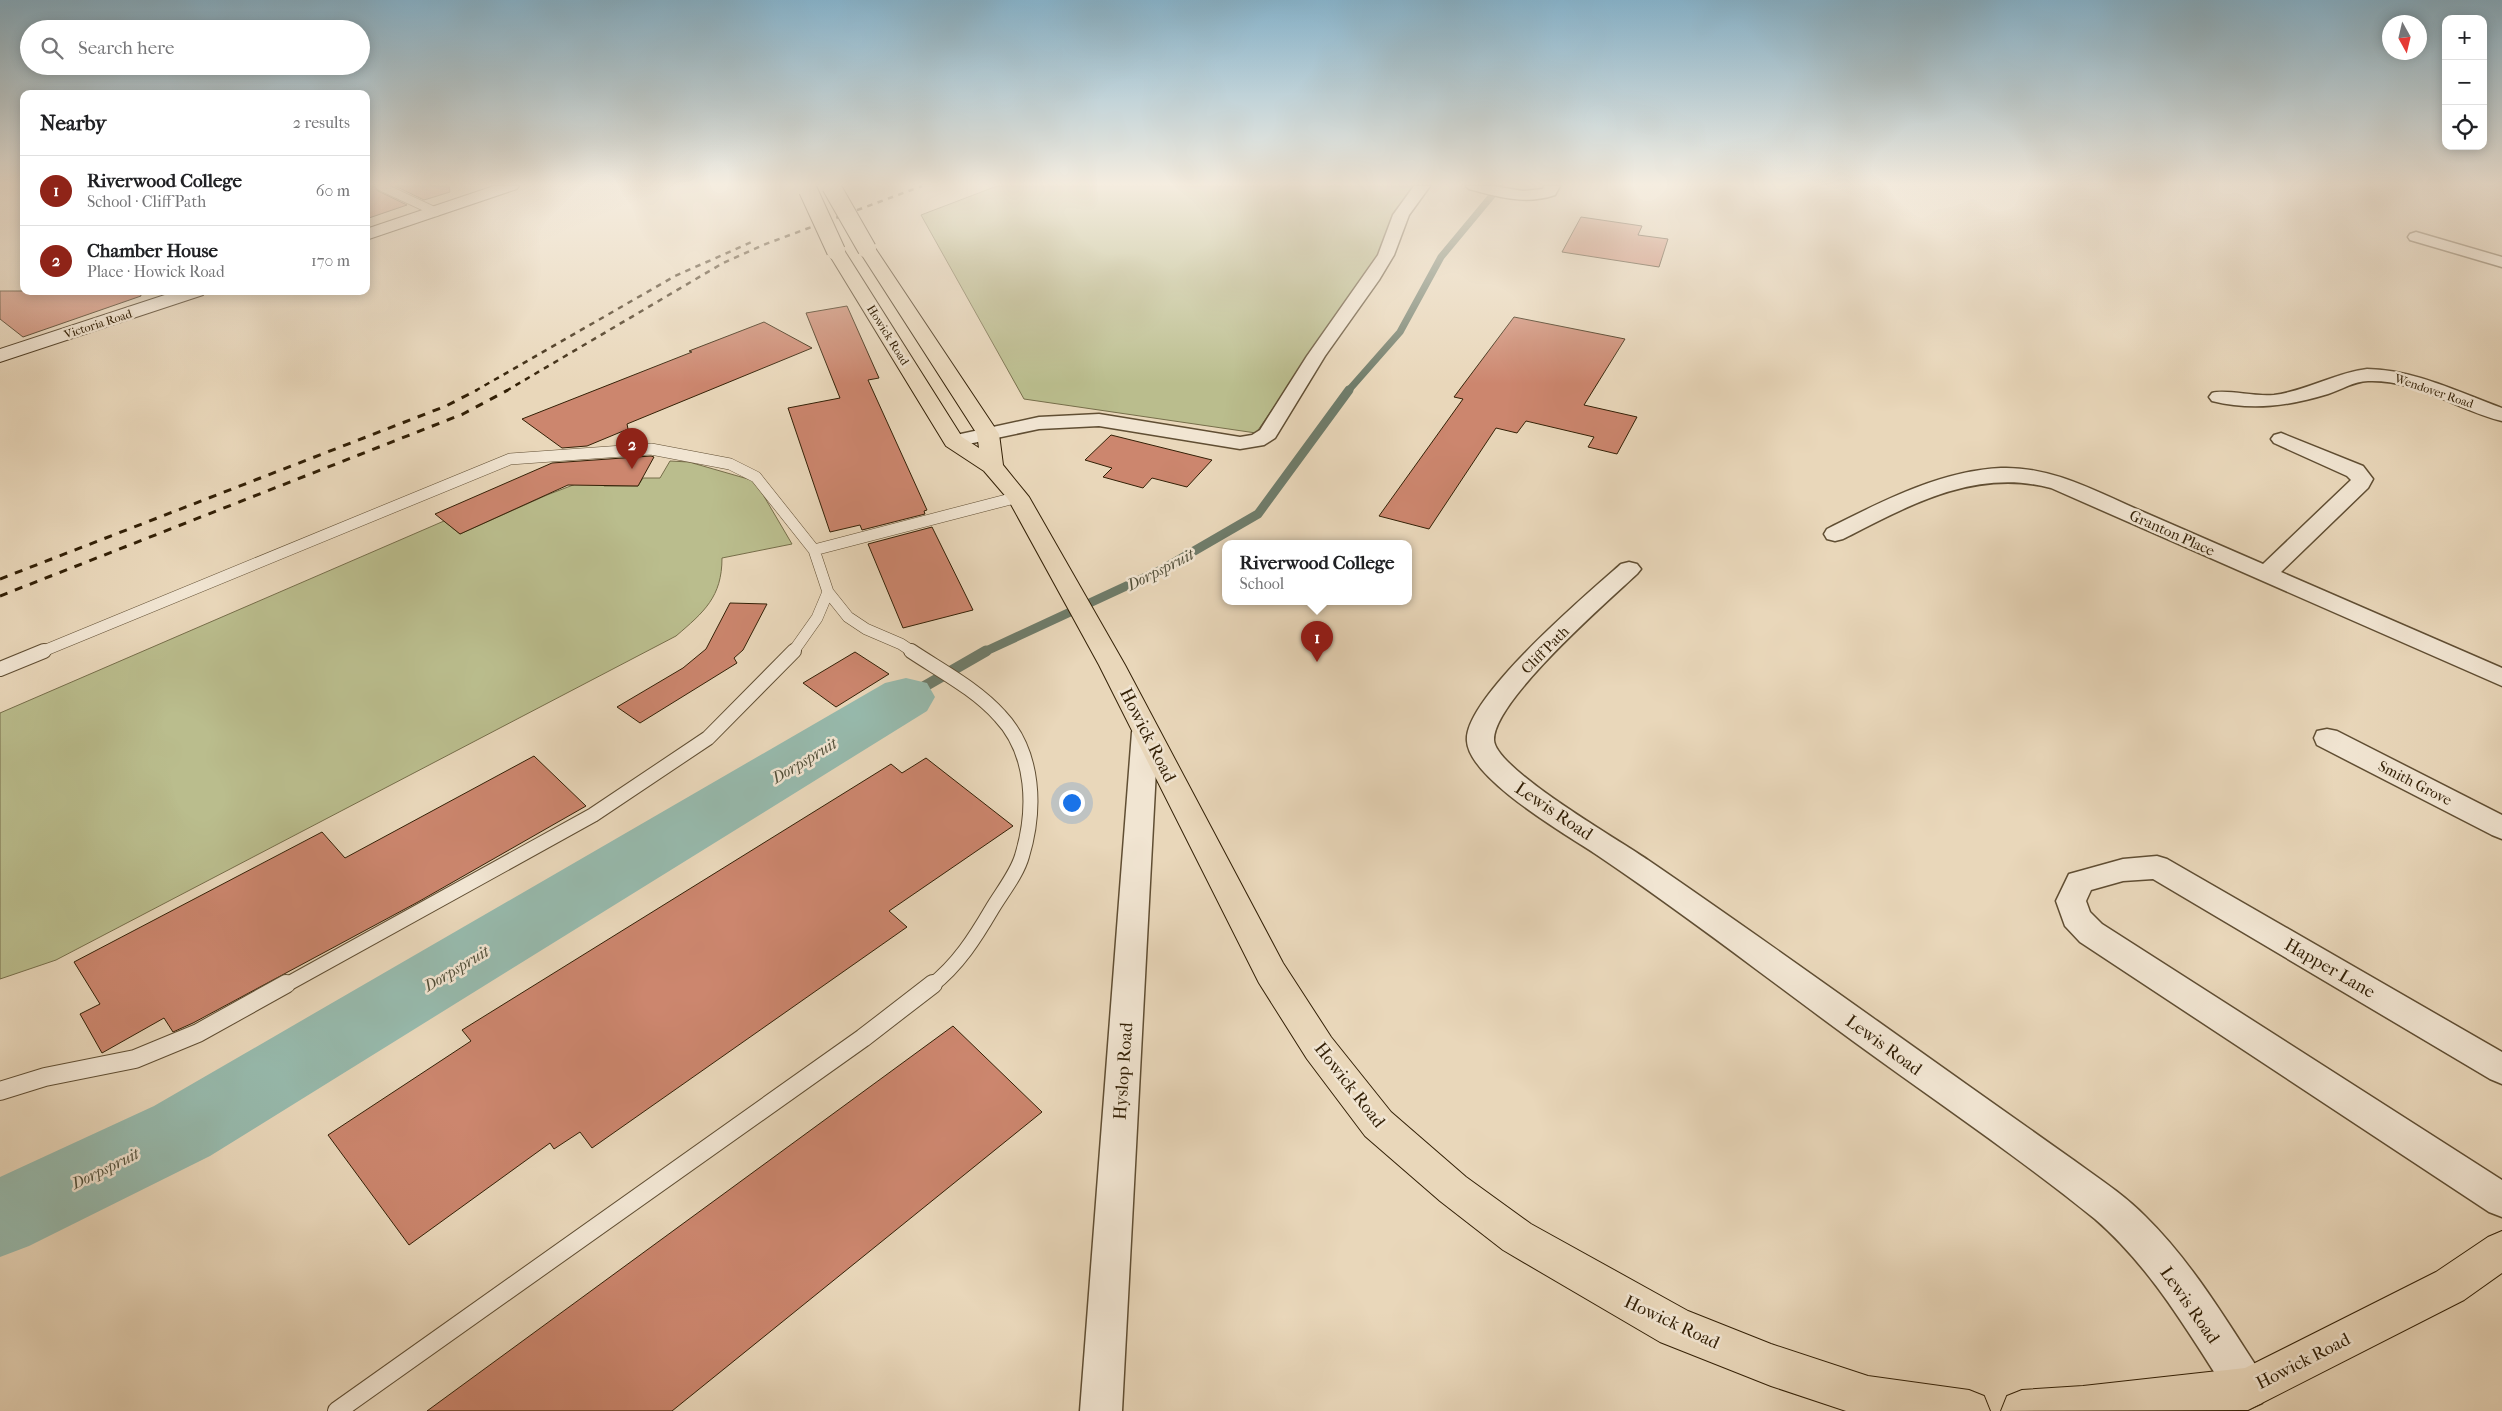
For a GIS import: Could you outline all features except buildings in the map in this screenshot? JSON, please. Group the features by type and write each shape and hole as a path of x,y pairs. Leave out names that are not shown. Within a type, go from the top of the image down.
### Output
{"main road":[{"name":"Howick Road","path":"837,252 954,441 992,466 1018,498 1112,665 1271,973 1319,1048 1378,1124 1453,1189 1517,1238 1675,1327 1771,1364 1868,1397 1969,1411"},
{"name":"Howick Road","path":"870,252 988,434 992,466"},
{"name":"Victoria Road","path":"3,352 183,295"},
{"name":"Howick Road","path":"2022,1411 2084,1409 2248,1389 2450,1286 2502,1250"}],"street":[{"path":"954,441 1039,423 1100,420 1240,442 1260,440 1268,434 1316,356 1370,280 1387,252"},
{"path":"2467,252 2502,262"},
{"name":"Wendover Road","path":"2219,398 2247,403 2286,400 2358,376 2378,374 2410,382 2502,415"},
{"path":"2266,574 2362,479 2355,471 2281,440"},
{"name":"Granton Place","path":"1834,534 1901,500 1937,488 1971,480 2030,475 2059,483 2502,678"},
{"name":"Cliff Path","path":"1480,744 1481,733 1488,718 1497,702 1517,678 1629,569"},
{"name":"Hyslop Road","path":"1101,1411 1145,732"},
{"name":"Smith Grove","path":"2327,738 2502,828"},
{"name":"Lewis Road","path":"1480,744 1497,768 1517,788 1618,855 2049,1163 2108,1208 2140,1237 2169,1274 2248,1389"},
{"name":"Happer Lane","path":"2502,1069 2157,867 2123,870 2080,882 2071,901 2076,918 2091,932 2502,1200"}],"lane":[{"path":"0,669 464,476 510,459 528,456 651,449 707,458 730,464 756,477 814,550 828,592 848,617 866,629 902,644 954,682 978,696 1002,716 1022,746 1030,777 1030,812 1022,857 976,937 950,971 863,1038 337,1411"},
{"path":"814,550 908,524 1018,498"},
{"path":"0,1091 45,1077 134,1059 198,1033 594,815 708,738 798,647 817,618 828,592"}],"green space":[{"path":"942,252 1381,252 1256,433 1024,399"},
{"path":"670,461 689,462 755,481 792,544 722,558 719,583 710,603 676,636 56,960 0,979 0,713 444,521 460,534 547,495 594,477 604,486 638,486 643,478 660,478"}],"waterway":[{"name":"Dorpspruit","path":"1348,391 1400,332 1445,252"},
{"name":"Dorpspruit","path":"985,651 1163,569 1258,514 1349,390"},
{"name":"Dorpspruit","path":"906,697 985,651"},
{"name":"Dorpspruit","path":"0,1218 182,1131 906,697"}],"railway":[{"path":"475,391 675,276 730,252"},
{"path":"506,391 723,263 748,252"},
{"path":"0,579 446,406 477,390"},
{"path":"0,596 463,414 508,390"}],"place":[{"name":"Chamber House","path":"632,469"},
{"name":"Riverwood College","path":"1317,662"}]}
